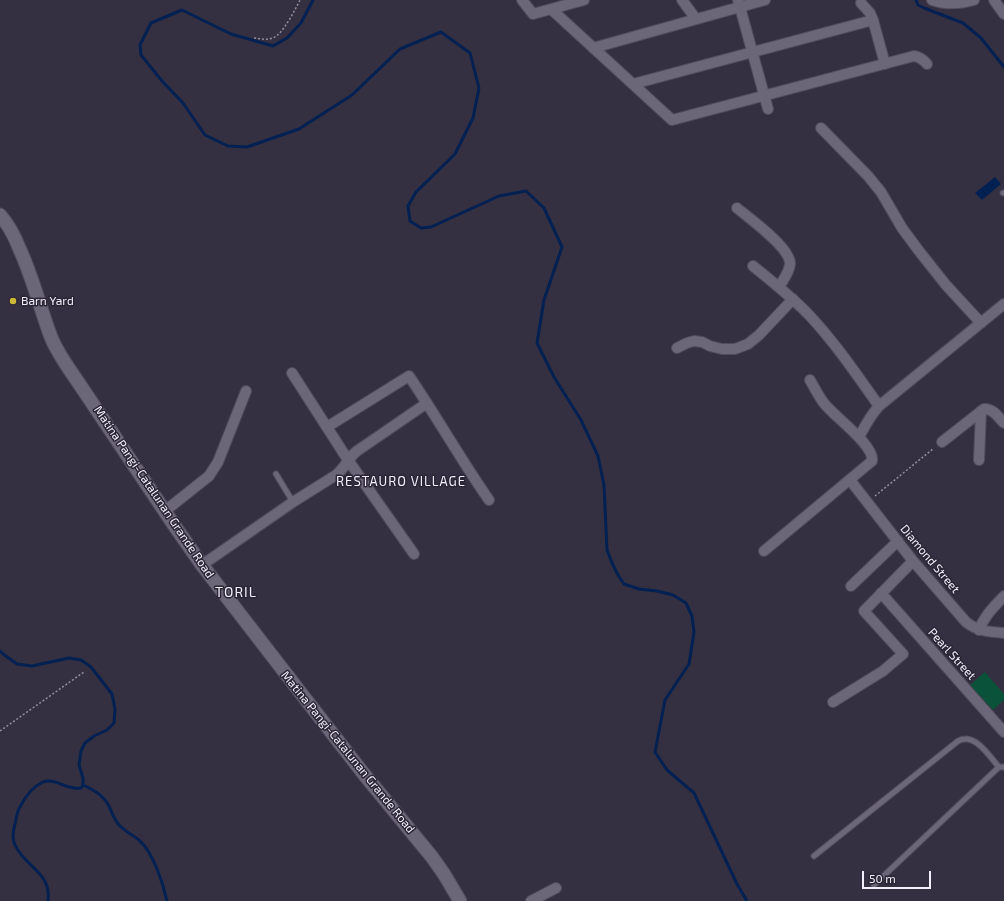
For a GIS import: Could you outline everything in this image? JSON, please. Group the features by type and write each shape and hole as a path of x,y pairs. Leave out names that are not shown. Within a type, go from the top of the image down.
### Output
{"street":[{"path":"522,0 533,14 584,0"},
{"path":"682,0 696,19"},
{"path":"593,48 696,19 739,3 765,0"},
{"path":"932,0 948,4 957,4 974,0"},
{"path":"994,0 1004,14"},
{"path":"861,2 870,13 873,20 885,64"},
{"path":"739,3 768,109"},
{"path":"551,9 672,120 914,56 923,60 927,64"},
{"path":"633,84 873,20"},
{"path":"820,128 868,176 881,192 902,228 918,251 946,285 981,323"},
{"path":"737,208 767,233 786,252 790,263 787,273 779,287"},
{"name":"Matina Pangi-Catalunan Grande Road","path":"0,215 14,236 25,260 52,338 58,351 76,379 202,565 358,767 432,858 448,880 460,901"},
{"path":"753,266 793,299 809,316 833,343 879,406"},
{"path":"677,348 694,341 702,342 722,349 735,349 748,344 793,299"},
{"path":"859,437 872,414 879,406 1004,304"},
{"path":"292,373 348,460 414,554"},
{"path":"327,427 409,376 489,500"},
{"path":"764,551 872,461 868,449 859,437 831,412 823,402 810,380"},
{"path":"165,511 208,476 218,462 246,391"},
{"path":"202,565 293,502 336,475 342,470 348,460 357,451 427,403"},
{"path":"942,442 984,409 990,410 1004,424"},
{"path":"979,460 981,412"},
{"name":"Diamond Street","path":"850,480 913,561 966,622 979,630 1004,633"},
{"path":"851,586 898,541"},
{"path":"833,702 883,671 903,654 864,611 913,561"},
{"name":"Pearl Street","path":"881,593 1004,732"},
{"path":"979,630 986,616 1004,596"},
{"path":"531,901 556,888"}],"lane":[{"path":"276,474 293,502"},
{"path":"814,856 958,741 969,739 975,742 1001,767 874,885"}],"path":[{"path":"254,38 275,38 284,28 300,0"},
{"path":"867,503 942,442"},
{"path":"0,731 84,672"}],"green space":[{"path":"985,672 1004,694 1004,700 993,710 970,685"}],"water":[{"path":"995,177 1001,184 982,200 975,193"}],"waterway":[{"path":"313,0 301,23 287,38 273,46 231,34 182,10 151,23 140,45 141,55 162,81 183,103 205,135 228,146 247,147 299,129 352,95 400,49 441,32 470,53 479,88 473,118 455,154 416,192 408,206 410,221 421,228 431,227 499,196 526,191 544,208 562,247 544,300 537,343 554,377 581,420 598,456 604,485 607,550 612,563 624,584 639,589 673,595 686,603 692,616 694,632 689,664 665,700 655,752 667,770 694,793 737,884 747,901"},
{"path":"916,0 918,5 924,8 963,23 981,38 1004,67"},
{"path":"0,651 17,664 32,666 69,658 81,660 91,667 112,694 115,709 114,723 107,730 94,736 85,743 81,751 79,765 83,778 83,785"},
{"path":"48,901 48,891 42,877 19,853 14,843 13,832 17,813 29,793 43,782 52,781 71,788 81,788 83,785"},
{"path":"83,785 101,796 107,802 119,825 144,845 157,868 167,901"}],"place":[{"name":"Barn Yard","path":"13,301"}],"district":[{"name":"RESTAURO VILLAGE","path":"401,482"},
{"name":"TORIL","path":"236,592"}]}
